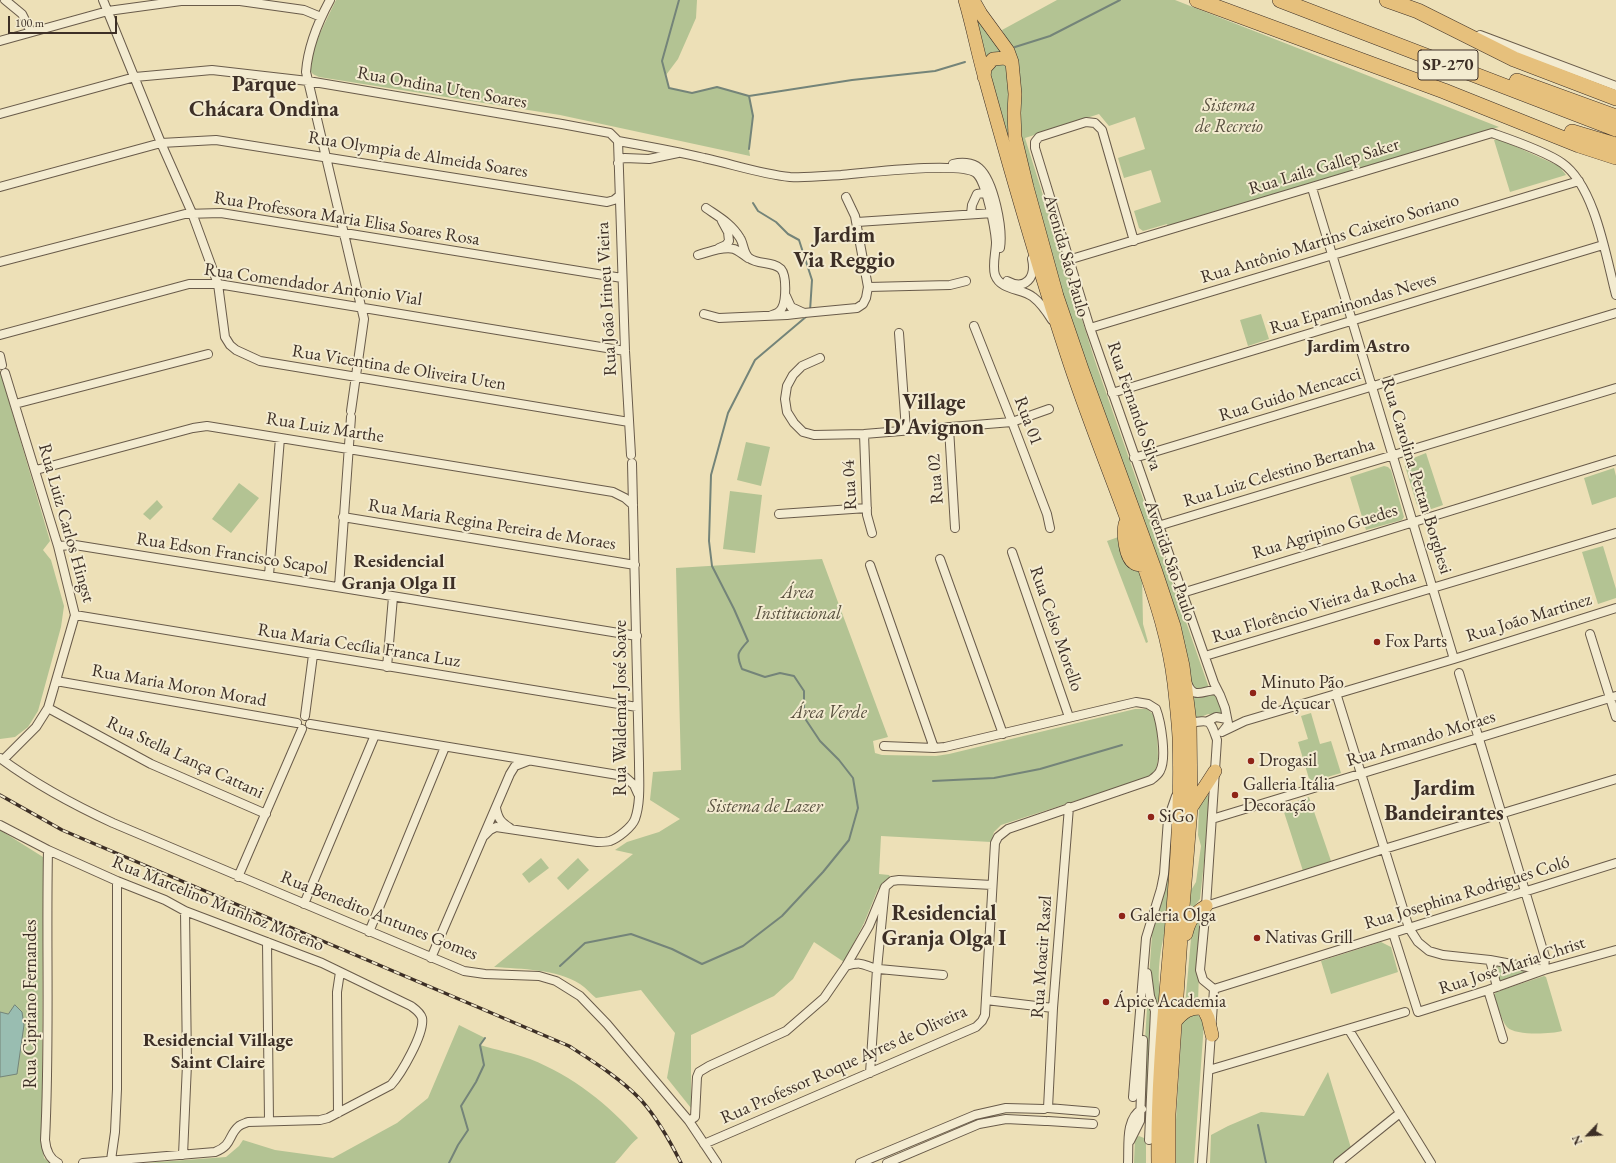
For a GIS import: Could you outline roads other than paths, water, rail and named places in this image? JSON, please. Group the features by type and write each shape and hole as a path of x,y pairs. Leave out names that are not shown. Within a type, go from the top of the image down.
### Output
{"highway":[{"name":"SP-270","path":"1280,0 1616,129"},
{"name":"SP-270","path":"1302,0 1430,49 1616,117"},
{"name":"SP-270","path":"1387,0 1418,11 1514,59 1616,98"},
{"name":"SP-270","path":"1200,1 1444,91 1579,145 1616,157"},
{"path":"1444,91 1616,145"}],"main road":[{"name":"Avenida São Paulo","path":"965,0 984,77 1026,225 1062,340 1088,416 1158,609 1173,679 1179,734 1180,792 1174,904 1157,1114 1158,1163"},
{"name":"Avenida São Paulo","path":"973,0 1008,51 1012,62 1015,94 1015,137 1057,296 1082,370 1156,572 1174,626 1183,666 1190,723 1191,808 1169,1114 1169,1163"},
{"path":"984,77 985,68 993,59 1005,58 1012,62"},
{"path":"1179,734 1183,726 1190,723"},
{"path":"1191,808 1215,772"},
{"path":"1180,968 1188,925 1198,911 1206,906"},
{"path":"1175,1022 1182,1013 1189,1009 1203,1008 1208,1018 1212,1035"},
{"path":"1149,1140 1150,1163"}],"street":[{"path":"5,0 22,14 31,32"},
{"name":"Rua Vicentina de Oliveira Uten","path":"104,0 161,143 192,213 218,284 225,337 230,345 236,350 260,361 629,422"},
{"path":"330,0 321,17 307,59 306,72 364,319 351,414 339,587"},
{"path":"0,41 108,11 181,1 240,1 304,10 321,17"},
{"path":"1418,11 1616,86"},
{"name":"Rua Ondina Uten Soares","path":"0,114 135,77 212,70 308,81 589,129 610,133 618,141"},
{"name":"Rua Fernando Silva","path":"1134,241 1102,130 1095,123 1086,122 1039,137 1035,142 1035,148 1068,260 1134,458 1205,656 1213,687 1220,695 1225,723"},
{"name":"Rua Laila Gallep Saker","path":"1068,260 1492,133 1511,139 1563,164 1579,181 1592,204 1616,295"},
{"name":"Rua Olympia de Almeida Soares","path":"0,187 161,143 216,140 326,156 607,202 614,200 619,196"},
{"path":"618,141 680,152 790,177 816,177 942,167 964,169 975,172 981,178 998,212 1001,243 999,269 1004,279 1012,283 1018,284 1026,282 1033,272 1026,225"},
{"name":"Rua João Irineu Vieira","path":"618,141 625,351 632,459"},
{"path":"618,163 620,159 625,158 649,159 680,152"},
{"name":"Rua Antônio Martins Caixeiro Soriano","path":"1090,328 1579,181"},
{"name":"Rua Carolina Pettan Borghesi","path":"1312,188 1454,659"},
{"path":"989,192 996,242 994,268 997,279 1003,285 1026,293 1036,300 1048,314 1062,340"},
{"path":"970,214 976,194 989,192"},
{"path":"704,314 719,318 771,315 786,310 805,313 857,308 863,304 868,287 857,222 846,197"},
{"path":"706,208 730,224 741,240 746,254 751,259"},
{"name":"Rua Professora Maria Elisa Soares Rosa","path":"0,262 185,214 221,213 622,278"},
{"path":"857,222 970,214 994,214 1001,243"},
{"path":"717,215 727,229 729,245 751,259 776,266 782,270 784,275 786,310"},
{"path":"698,255 726,245 734,236 741,240"},
{"path":"714,250 734,249 741,247 741,240"},
{"name":"Rua Epaminondas Neves","path":"1112,393 1603,245"},
{"path":"868,287 950,285 966,281"},
{"name":"Rua Comendador Antonio Vial","path":"0,335 189,284 218,284 625,351"},
{"name":"Rua Guido Mencacci","path":"1134,458 1616,313"},
{"name":"Rua 01","path":"974,326 1047,514 1050,528"},
{"path":"899,333 906,430"},
{"path":"15,404 208,354"},
{"name":"Rua Luiz Carlos Hingst","path":"0,356 36,470 76,615 48,708 36,727 2,759"},
{"path":"820,358 802,366 790,380 785,399 790,418 803,432 814,435 864,434 1012,422 1049,409"},
{"name":"Rua Luiz Celestino Bertanha","path":"1158,526 1616,388"},
{"name":"Rua Luiz Marthe","path":"36,470 193,428 207,426 613,492"},
{"name":"Rua 02","path":"948,428 955,528"},
{"name":"Rua 04","path":"864,434 867,508 872,534"},
{"path":"269,575 280,438"},
{"name":"Rua Waldemar José Soave","path":"484,836 490,830 496,828 511,828 597,842 612,840 632,824 635,818 638,795 639,763 632,459"},
{"name":"Rua Agripino Guedes","path":"1182,593 1616,460"},
{"path":"613,492 633,488"},
{"path":"613,492 625,498 633,505"},
{"path":"779,514 867,508"},
{"name":"Rua Maria Regina Pereira de Moraes","path":"343,517 635,565"},
{"name":"Rua Florêncio Vieira da Rocha","path":"1205,656 1616,533"},
{"name":"Rua Edson Francisco Scapol","path":"58,546 75,545 269,575 393,597 637,636"},
{"name":"Rua Celso Morello","path":"1012,552 1069,717"},
{"path":"940,559 1003,734"},
{"path":"870,565 934,748"},
{"path":"387,666 393,597"},
{"name":"Rua João Martinez","path":"1225,723 1245,721 1454,659 1616,608"},
{"name":"Rua Maria Cecília Franca Luz","path":"76,615 637,707"},
{"path":"1590,634 1613,697 1616,717"},
{"path":"305,716 313,655"},
{"path":"1183,666 1188,686 1192,691 1202,694 1213,687"},
{"path":"1336,693 1409,928 1418,942 1429,951 1443,955 1490,960 1544,970 1545,957 1526,891 1458,673"},
{"name":"Rua Maria Moron Morad","path":"56,681 299,726"},
{"name":"Rua Armando Moraes","path":"1212,819 1613,697"},
{"name":"Rua Professor Roque Ayres de Oliveira","path":"704,1144 976,1027 982,1021 985,1015 995,843 998,837 1002,832 1151,780 1160,771 1163,762 1160,719 1156,709 1148,704 1136,702 1069,717"},
{"name":"Rua Stella Lança Cattani","path":"48,708 151,764 266,814"},
{"path":"299,726 307,729 310,724 310,719 305,716"},
{"path":"238,877 266,814 299,726 300,717 305,716"},
{"path":"884,746 945,747 1069,717"},
{"path":"1190,723 1208,721 1216,717 1225,723"},
{"path":"1217,740 1225,723 1233,720 1245,721"},
{"path":"1202,1163 1212,1035 1214,988 1203,980 1200,970 1206,906 1217,740 1212,724 1208,721"},
{"path":"310,724 624,776 634,785 638,795"},
{"path":"304,904 375,735"},
{"path":"369,932 445,747"},
{"path":"502,756 508,765 510,774"},
{"name":"Rua Benedito Antunes Gomes","path":"2,759 18,771 81,808 113,824 431,958 464,971 485,974 539,976 556,981 580,996 607,1024 689,1120 717,1163"},
{"path":"431,958 510,774 516,766 528,760"},
{"path":"624,776 630,773 639,763"},
{"path":"1133,1097 1146,938 1161,889 1166,858 1168,819 1176,796 1180,766"},
{"path":"1206,906 1384,849 1616,779"},
{"path":"496,807 501,823 511,828"},
{"name":"Rua Moacir Raszl","path":"1047,1121 1051,1119 1053,1115 1051,1110 1046,1108 1070,807"},
{"name":"Rua Marcelino Munhoz Moreno","path":"0,825 48,850 117,881 165,900 185,911 322,963 411,1006 418,1011 422,1017 421,1029 399,1077 391,1085 338,1113"},
{"name":"Rua Cipriano Fernandes","path":"48,850 48,1037 45,1140 46,1150 50,1157 58,1163"},
{"name":"Rua Josephina Rodrigues Coló","path":"1214,988 1616,863"},
{"path":"689,1120 695,1117 697,1077 699,1072 786,1031 824,998 846,966 868,926 885,887 892,881 899,880 992,884"},
{"path":"111,1160 115,1132 117,1089 117,881"},
{"path":"870,1073 877,969 885,887"},
{"path":"182,1154 187,1064 185,911"},
{"name":"Rua José Maria Christ","path":"1393,933 1418,1012 1497,987 1544,970 1616,950"},
{"path":"1146,938 1147,976 1150,996 1155,1012 1150,1088 1149,1140"},
{"path":"266,942 269,1122"},
{"path":"1490,960 1497,987"},
{"path":"846,966 856,963 864,963 877,969 943,975"},
{"path":"83,1163 215,1152 223,1148 229,1142 234,1132 240,1126 248,1122 320,1120 338,1113 337,992 340,972"},
{"path":"1128,1163 1132,1130 1140,1121 1146,1007 1142,990"},
{"path":"1488,990 1503,1039"},
{"path":"986,1000 1054,1008"},
{"path":"1209,1070 1349,1030 1405,1012"},
{"path":"1349,1030 1430,1163"},
{"path":"871,1049 878,1069"},
{"path":"1140,1110 1147,1104 1150,1088"},
{"path":"860,1163 975,1114 1006,1108 1046,1108 1095,1112"},
{"path":"1338,1163 1400,1113"},
{"path":"888,1163 979,1124 1006,1119 1093,1124"},
{"path":"1132,1130 1142,1131 1149,1140"}],"water":[{"path":"15,1005 22,1012 24,1025 17,1074 0,1077 0,1012 8,1014"}],"waterway":[{"path":"679,0 662,61 669,88 692,93 717,87 749,96 753,116 749,149"},
{"path":"1015,47 1050,36 1120,0"},
{"path":"749,96 852,80 935,71 965,62"},
{"path":"753,203 758,211 776,222 788,234 799,240 812,280 810,311"},
{"path":"560,966 585,943 631,934 672,949 702,964 743,946 782,916 823,872 849,840 858,808 853,778 839,760 820,741 804,717 804,691 794,676 780,673 765,677 742,669 738,657 740,651 748,641 734,609 712,566 709,541 711,475 728,413 755,360 807,316"},
{"path":"933,781 994,778 1040,769 1122,745"},
{"path":"449,1163 468,1130 461,1106 476,1082 484,1065 480,1045 485,1038"},
{"path":"1258,1125 1266,1163"}],"railway":[{"path":"0,795 62,830 569,1046 616,1077 641,1100 663,1130 681,1163"}],"place":[{"name":"Fox Parts","path":"1377,642"},
{"name":"Minuto Pão de Açucar","path":"1253,693"},
{"name":"Drogasil","path":"1251,761"},
{"name":"Galleria Itália Decoração","path":"1235,795"},
{"name":"SiGo","path":"1151,817"},
{"name":"Galeria Olga","path":"1122,916"},
{"name":"Nativas Grill","path":"1257,938"},
{"name":"Ápice Academia","path":"1106,1002"}],"district":[{"name":"Parque Chácara Ondina","path":"264,98"},
{"name":"Jardim Via Reggio","path":"844,248"},
{"name":"Jardim Astro","path":"1358,347"},
{"name":"Village D'Avignon","path":"934,416"},
{"name":"Residencial Granja Olga II","path":"399,573"},
{"name":"Jardim Bandeirantes","path":"1444,802"},
{"name":"Residencial Granja Olga I","path":"944,926"},
{"name":"Residencial Village Saint Claire","path":"218,1052"}],"park label":[{"name":"Sistema de Recreio","path":"1229,116"},
{"name":"Área Institucional","path":"798,603"},
{"name":"Área Verde","path":"829,713"},
{"name":"Sistema de Lazer","path":"765,807"}]}
